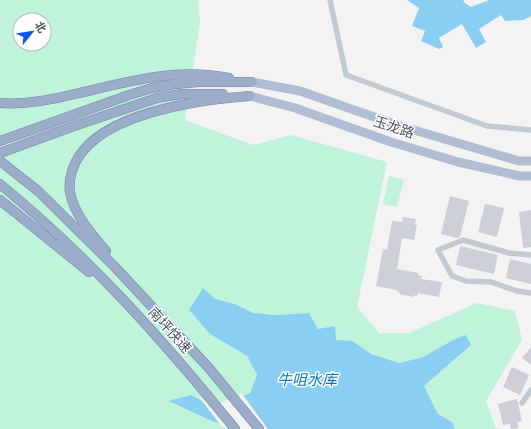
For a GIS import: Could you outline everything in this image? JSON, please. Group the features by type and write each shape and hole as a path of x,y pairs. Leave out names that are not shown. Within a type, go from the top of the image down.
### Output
{"highway":[{"path":"0,104 35,102 59,98 158,76 209,74 252,82"},
{"path":"0,141 152,88 199,82 252,82"},
{"path":"0,153 157,98 181,94 201,93 221,93 250,96"},
{"path":"138,292 82,220 74,206 70,193 70,179 75,164 83,150 97,138 114,128 150,112 215,99 250,96"},
{"path":"0,161 38,192 138,292"},
{"path":"0,184 28,206 125,301"},
{"path":"0,200 125,301"},
{"name":"南坪快速","path":"138,292 208,367 259,429"},
{"name":"南坪快速","path":"125,301 194,378 235,429"}],"main road":[{"name":"玉龙路","path":"252,82 300,91 397,125 519,161 531,161"},
{"name":"玉龙路","path":"250,96 295,108 391,142 458,162 520,176 531,176"},
{"path":"519,161 531,158"}],"street":[{"path":"330,0 346,75 487,126 531,130"},
{"path":"531,255 509,253 463,240 438,250 452,276 466,281 491,282 517,291 531,293"},
{"path":"522,403 531,390"}],"green space":[{"path":"0,0 198,0 200,23 185,120 253,145 291,135 387,162 357,307 379,333 409,333 477,303 515,311 522,340 486,401 496,429 455,429 452,422 438,414 424,386 471,345 453,340 423,357 399,363 371,354 353,341 335,340 318,329 308,313 276,315 253,313 235,304 215,299 210,334 247,356 257,375 250,393 222,405 168,401 234,429 0,429"},
{"path":"389,176 404,180 397,207 383,204"}],"water":[{"path":"407,0 463,0 471,7 489,0 531,0 531,16 523,20 505,21 501,15 479,29 486,42 476,48 462,24 439,38 443,47 439,49 421,41 425,31 412,26 419,8"},
{"name":"牛咀水库","path":"203,288 215,299 235,304 253,313 276,315 309,313 318,329 335,326 336,340 353,341 371,354 399,363 423,357 453,340 466,335 471,345 424,386 438,414 452,422 455,429 234,429 168,401 191,395 208,403 227,403 250,393 257,375 247,356 210,334 189,310"}],"pier":[{"path":"242,394 268,429 228,429 222,427 199,397 204,400 221,403"}],"building":[{"path":"450,196 469,201 460,237 457,238 441,234"},
{"path":"485,204 504,208 497,237 478,232"},
{"path":"531,210 531,247 523,248 519,212"},
{"path":"403,217 416,219 415,225 417,225 414,240 402,238 397,269 418,273 418,275 422,276 421,279 442,282 439,297 418,293 417,296 414,295 414,297 399,294 400,292 397,292 397,290 376,286 383,249 387,250 392,221 402,222"},
{"path":"460,246 498,255 494,274 456,265"},
{"path":"510,259 531,264 531,284 506,278"},
{"path":"531,347 531,365 522,358"},
{"path":"512,367 529,375 520,395 503,387"},
{"path":"517,399 522,421 517,422 519,428 511,429 510,424 503,425 498,404"}]}
